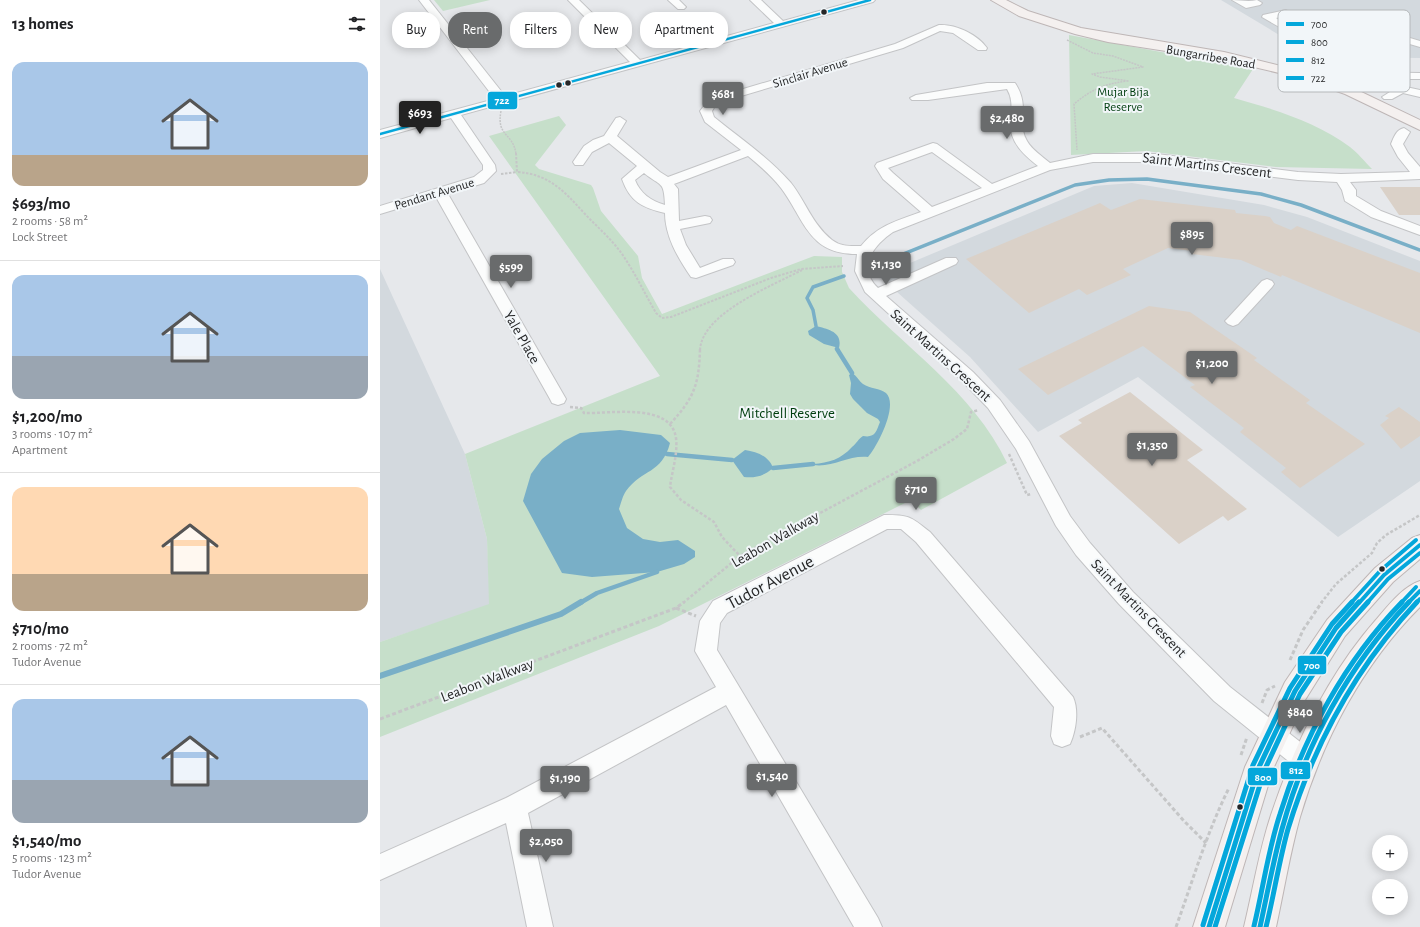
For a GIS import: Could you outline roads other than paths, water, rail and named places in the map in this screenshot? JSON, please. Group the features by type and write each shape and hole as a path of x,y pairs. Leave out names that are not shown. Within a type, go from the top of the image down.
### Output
{"main road":[{"name":"Bungarribee Road","path":"997,0 1036,18 1080,32 1123,41 1224,56 1278,69"},
{"name":"Bungarribee Road","path":"1011,0 1055,18 1102,31 1256,55 1278,60"},
{"name":"Bungarribee Road","path":"1351,92 1375,101 1420,126"},
{"name":"Bungarribee Road","path":"1374,92 1420,113"},
{"path":"1209,927 1260,767 1295,691 1336,628 1384,575 1420,545"},
{"path":"1260,927 1286,816 1306,760 1329,712 1362,658 1385,629 1420,591"}],"street":[{"path":"424,0 503,103"},
{"path":"573,0 638,64"},
{"path":"673,0 681,6"},
{"path":"755,0 782,25"},
{"path":"382,130 503,103 870,0"},
{"path":"1237,0 1246,5 1257,3 1251,0"},
{"path":"928,45 917,39 926,32 941,28 951,28 978,43 982,48"},
{"name":"Sinclair Avenue","path":"865,250 841,250 828,244 808,224 787,187 753,153 709,119 706,111 711,104 727,97 899,46 917,39"},
{"path":"1410,41 1420,44"},
{"path":"1410,76 1420,76"},
{"path":"916,98 954,94 986,86 1011,85 1019,100 1019,138 1029,151 1048,167"},
{"path":"1410,91 1420,94"},
{"path":"1388,98 1397,92"},
{"name":"Pendant Avenue","path":"380,210 479,180 490,171 489,165 454,114"},
{"path":"611,138 610,134 620,121"},
{"path":"1404,132 1400,136 1397,144 1402,154 1420,175"},
{"path":"579,162 588,149 597,143 611,138"},
{"path":"611,138 667,182 671,189 672,226 679,245 696,274 728,262"},
{"path":"929,212 888,176 881,166 933,147 990,188"},
{"path":"667,182 753,153"},
{"name":"Saint Martins Crescent","path":"1306,760 1222,694 1126,598 1083,549 1063,521 1023,446 994,404 967,376 875,295 863,280 862,259 865,250 875,237 888,229 990,188 1048,167 1080,159 1109,157 1156,158 1310,176 1341,178 1420,175"},
{"path":"645,166 628,178 632,189 649,205 671,210"},
{"path":"1310,176 1324,190"},
{"path":"1341,178 1349,190 1350,198 1376,214 1420,231"},
{"name":"Yale Place","path":"440,192 564,403"},
{"path":"672,226 705,220"},
{"path":"875,295 951,261"},
{"path":"1233,321 1267,284"},
{"name":"Tudor Avenue","path":"730,691 706,651 710,620 720,607 884,522 905,522 923,537 1065,704 1062,736"},
{"path":"380,867 515,807 730,691 869,927"},
{"path":"515,807 540,927"}],"water":[{"path":"816,326 834,332 839,338 839,348 824,344 809,335 808,331"},
{"path":"852,373 863,384 886,393 889,399 890,407 881,436 868,457 854,458 827,465 813,465 824,463 844,455 861,437 873,435 880,422 878,419 867,413 850,394 851,383 849,375"},
{"path":"620,430 661,435 670,443 666,453 657,466 632,484 625,493 619,509 627,528 643,539 660,542 678,540 695,551 695,557 684,564 657,572 592,577 562,573 523,501 531,474 542,459 564,441 580,433"},
{"path":"745,450 762,455 769,460 773,468 760,476 744,477 732,460"}],"waterway":[{"path":"886,261 1075,185 1109,180 1147,179 1261,194 1301,205 1420,250"},
{"path":"816,326 813,310 807,298 813,287 844,276"},
{"path":"838,350 837,349 852,373"},
{"path":"667,454 732,460"},
{"path":"773,468 813,464"},
{"path":"580,603 597,593 657,572"},
{"path":"380,676 561,614 581,602"}],"park label":[{"name":"Mujar Bija Reserve","path":"1123,98"},
{"name":"Mitchell Reserve","path":"787,413"}]}
